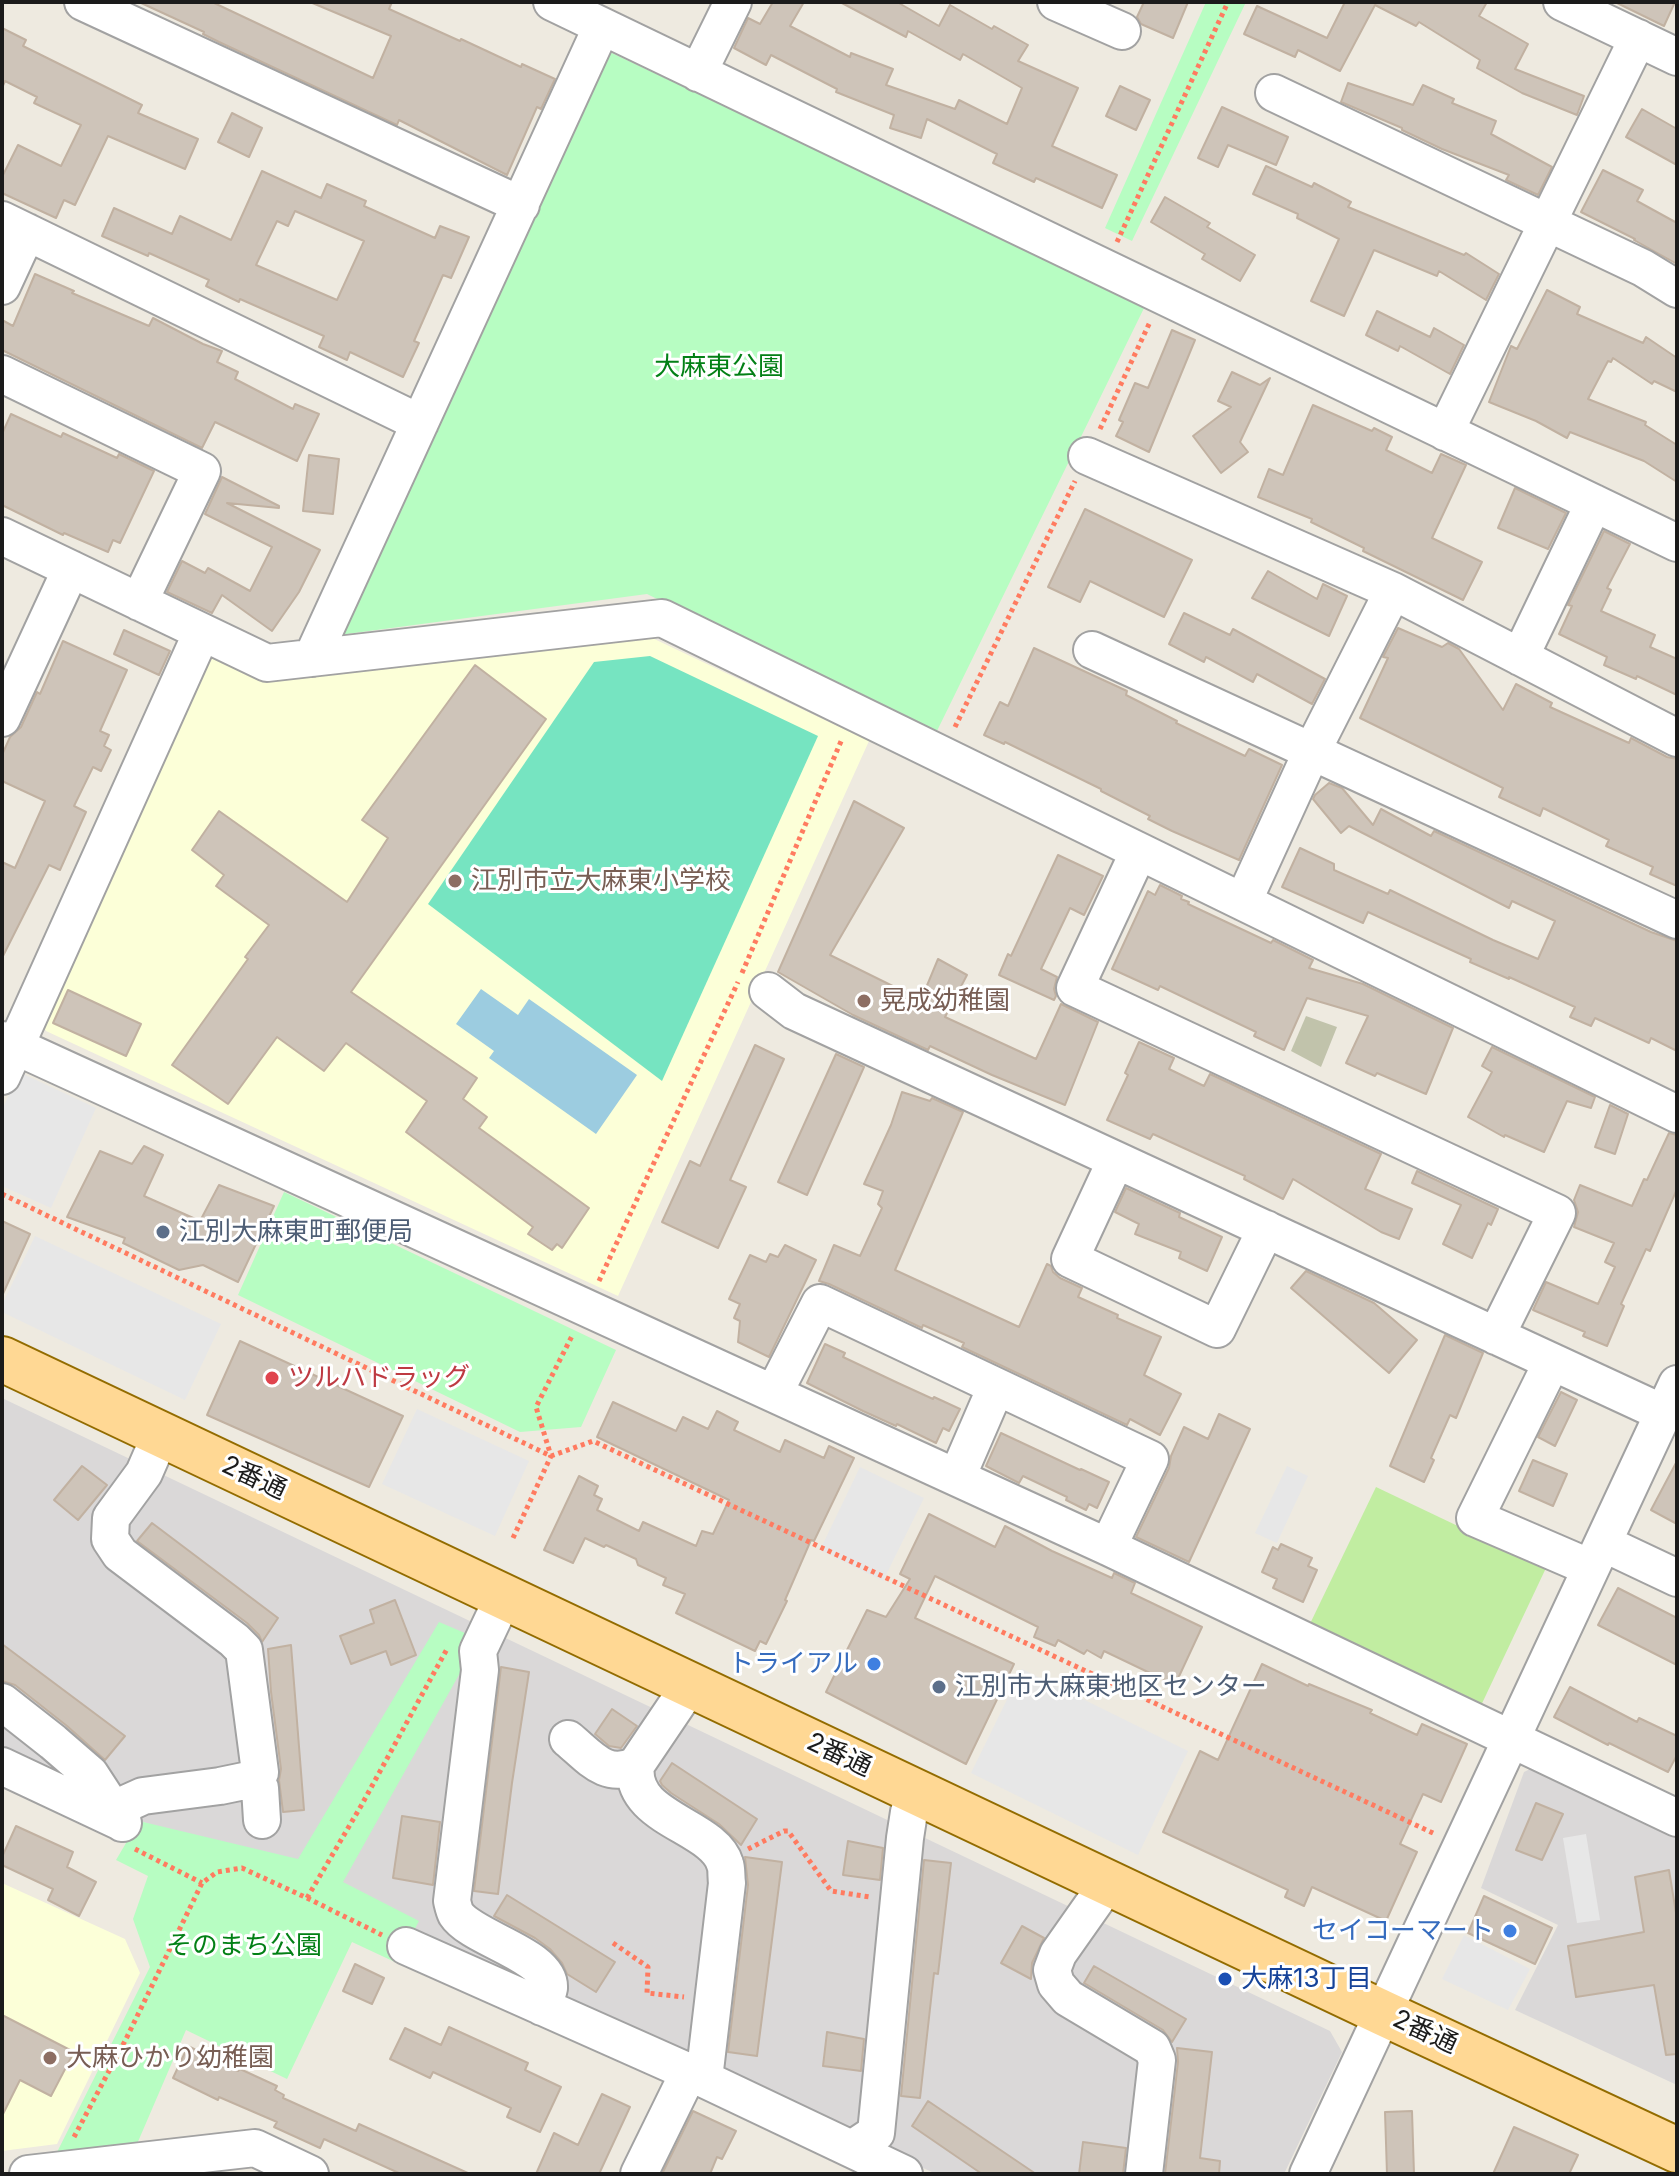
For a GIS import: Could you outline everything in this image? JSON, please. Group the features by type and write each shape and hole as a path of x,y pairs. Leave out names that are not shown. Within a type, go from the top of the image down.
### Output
{"main road":[{"name":"2番通","path":"2,1359 1677,2150"}],"street":[{"path":"83,2 521,205"},
{"path":"552,2 1677,543"},
{"path":"698,73 733,2"},
{"path":"1056,2 1122,31"},
{"path":"1562,2 1677,57"},
{"path":"312,658 602,26"},
{"path":"1445,432 1638,38"},
{"path":"1274,93 1643,268 1677,289"},
{"path":"2,286 14,226 420,423"},
{"path":"2,374 202,471 139,602"},
{"path":"1087,456 1393,591 1677,738"},
{"path":"1520,657 1594,503"},
{"path":"2,536 267,663 662,618 1677,1114"},
{"path":"2,718 71,569"},
{"path":"1243,902 1312,751 1393,591"},
{"path":"202,632 7,1054 774,1393 1108,1547 1677,1818"},
{"path":"1092,650 1677,920"},
{"path":"1139,851 1075,988 1557,1213 1496,1336"},
{"path":"768,991 794,1011 1552,1362 1670,1399 1308,2174"},
{"path":"1116,1160 1070,1259 1217,1329 1266,1229"},
{"path":"774,1393 820,1303 1150,1459 1108,1547"},
{"path":"1552,1362 1475,1518 1677,1578"},
{"path":"957,1477 996,1387"},
{"path":"124,1833 123,1805 143,1796 220,1786 249,1780 260,1772 244,1650 120,1554 110,1539 111,1518 144,1473 161,1434"},
{"path":"504,1596 478,1651 480,1670 452,1901 457,1915 469,1926 545,1972 549,1988 542,2007"},
{"path":"639,2174 696,2075 713,2000 727,1883 725,1862 714,1847 648,1802 638,1789 634,1776 636,1765 690,1685"},
{"path":"2,1702 90,1774 124,1833"},
{"path":"568,1739 609,1770 624,1771 636,1765"},
{"path":"2,1766 124,1833"},
{"path":"249,1780 260,1788 262,1820"},
{"path":"852,2149 876,2133 909,1812 919,1793"},
{"path":"1108,1883 1058,1954 1052,1970 1056,1984 1068,1998 1152,2048 1157,2060 1144,2174"},
{"path":"457,1915 435,1923 412,1950 696,2075 904,2174"},
{"path":"28,2174 255,2148 310,2174"}],"path":[{"path":"1107,269 1119,235 1228,2"},
{"path":"952,732 1162,296"},
{"path":"595,1290 748,961 846,730"},
{"path":"2,1194 551,1456 593,1441 1461,1847"},
{"path":"513,1538 551,1456 536,1407 579,1321"},
{"path":"307,1898 450,1643"},
{"path":"725,1862 788,1831 831,1891 899,1901"},
{"path":"124,1833 202,1883"},
{"path":"72,2142 133,2026 202,1883 217,1872 242,1868 412,1950"},
{"path":"613,1943 648,1967 647,1993 713,2000"}],"shaded area":[{"name":"江別市立大麻東小学校","path":"648,636 869,741 618,1296 46,1031 40,1020 211,652"},
{"path":"1306,1016 1337,1027 1321,1067 1291,1051"},
{"path":"19,1072 96,1108 51,1208 2,1186 2,1110"},
{"path":"35,1236 221,1324 185,1400 2,1312 2,1305"},
{"path":"2,1398 1330,2031 1342,2052 1284,2174 936,2174 307,1878 114,1812 2,1758"},
{"path":"417,1409 529,1461 495,1536 382,1484"},
{"path":"1287,1466 1308,1476 1277,1543 1255,1533"},
{"path":"860,1467 924,1498 883,1581 820,1550"},
{"path":"1022,1669 1188,1751 1138,1855 971,1773"},
{"path":"1536,1766 1677,1833 1677,2085 1515,2010 1558,1925 1481,1888 1524,1772"},
{"path":"1586,1834 1600,1920 1577,1923 1563,1838"},
{"name":"大麻ひかり幼稚園","path":"2,1883 125,1939 140,1973 57,2144 2,2151"},
{"path":"1464,1935 1530,1969 1508,2010 1442,1979"}],"green space":[{"path":"1206,2 1246,2 1132,241 1105,228"},
{"name":"大麻東公園","path":"599,47 1146,304 935,735 647,594 339,635"},
{"path":"650,656 818,736 662,1081 428,904 594,662"},
{"path":"284,1192 616,1350 581,1427 520,1432 238,1295"},
{"path":"1376,1487 1546,1568 1477,1714 1306,1632"},
{"name":"そのまち公園","path":"439,1622 479,1639 343,1882 419,1921 397,1963 352,1942 287,2079 186,2030 137,2144 46,2174 150,1967 133,1919 148,1876 116,1860 139,1821 298,1859"}],"water":[{"path":"481,989 518,1015 529,999 637,1075 596,1134 489,1058 494,1051 456,1024"}],"building":[{"path":"139,2 212,2 373,78 391,36 310,2 392,2 389,9 555,79 541,109 537,107 507,175 399,120 397,125"},
{"path":"773,2 804,2 790,26 850,57 851,53 893,69 886,85 955,109 959,100 1007,124 1022,88 963,54 960,60 908,31 906,37 840,2 897,2 939,26 950,5 1028,45 1018,61 1078,88 1052,146 1117,175 1102,208 1036,178 1034,182 993,163 997,154 927,119 921,138 890,128 894,115 836,92 837,89 771,55 766,65 734,48 748,18 760,24"},
{"path":"1144,2 1188,2 1173,38 1141,24 1137,17"},
{"path":"1345,2 1487,2 1479,16 1528,44 1515,69 1584,96 1577,115 1522,93 1477,68 1480,60 1419,22 1416,26 1375,5 1340,71 1298,50 1295,57 1244,34 1257,6 1327,38"},
{"path":"1615,2 1675,2 1664,26"},
{"path":"2,28 26,40 23,46 142,105 138,113 198,139 185,169 108,136 75,205 64,200 56,218 2,193 2,177 18,145 61,166 81,125 34,103 37,97 5,81 2,88"},
{"path":"1348,83 1413,105 1423,85 1454,99 1452,103 1496,121 1491,134 1552,167 1538,195 1506,180 1509,175 1442,149 1341,102"},
{"path":"1120,86 1150,100 1136,130 1106,116"},
{"path":"1222,107 1288,137 1276,165 1228,145 1218,167 1198,158"},
{"path":"1642,109 1677,129 1677,165 1626,137"},
{"path":"232,113 262,128 249,157 218,142"},
{"path":"1266,166 1312,187 1314,183 1351,202 1348,207 1464,255 1466,253 1499,274 1486,300 1439,271 1437,276 1374,250 1344,316 1311,301 1339,239 1297,218 1298,214 1253,194"},
{"path":"1603,170 1643,190 1637,201 1677,223 1677,264 1581,212"},
{"path":"262,171 321,198 327,184 366,201 364,206 435,238 440,226 469,237 451,278 443,275 414,341 419,343 403,377 350,352 347,360 319,347 324,336 240,299 239,302 206,286 209,280 102,236 114,208 172,234 180,216 231,240","holes":["295,211 364,241 337,300 256,265 277,221 288,226"]},
{"path":"1165,197 1210,223 1207,227 1255,255 1240,281 1202,259 1205,254 1151,222"},
{"path":"35,274 149,326 153,318 222,351 217,362 238,372 235,379 293,409 295,404 319,414 297,461 215,422 202,448 2,350 2,320 13,326"},
{"path":"1547,290 1580,307 1577,314 1643,343 1646,337 1677,358 1677,392 1654,381 1652,384 1613,358 1611,362 1608,361 1588,399 1646,422 1645,425 1677,445 1677,482 1644,461 1570,432 1567,438 1536,421 1489,402 1511,346 1517,349"},
{"path":"1377,311 1430,337 1434,328 1464,345 1450,374 1400,346 1398,351 1366,335"},
{"path":"1172,330 1195,340 1149,452 1116,436 1123,422 1119,420 1135,383 1148,388"},
{"path":"1232,372 1260,385 1270,378 1240,442 1248,452 1221,473 1193,436 1231,407 1218,401"},
{"path":"1313,405 1392,437 1386,450 1432,473 1441,454 1466,465 1432,538 1482,562 1463,600 1363,551 1364,548 1311,522 1312,519 1258,497 1269,469 1283,475"},
{"path":"11,414 61,437 63,433 154,471 120,543 113,540 108,552 63,535 2,505 2,434"},
{"path":"309,455 339,459 333,514 303,511"},
{"path":"222,477 279,508 227,503 320,550 299,592 272,631 222,595 212,613 167,592 182,561 205,573 208,568 250,591 272,547 205,514"},
{"path":"1515,488 1566,513 1548,549 1498,528"},
{"path":"1085,509 1192,560 1164,617 1090,581 1080,602 1048,587"},
{"path":"1604,531 1630,544 1607,588 1611,590 1601,611 1655,635 1650,647 1677,659 1677,695 1604,665 1607,657 1559,634 1572,606 1568,605"},
{"path":"1268,571 1317,599 1323,584 1347,596 1329,636 1252,598"},
{"path":"1184,613 1230,635 1233,629 1325,679 1312,704 1257,674 1253,682 1206,657 1204,662 1169,644"},
{"path":"1398,628 1442,647 1448,643 1459,649 1503,710 1516,684 1552,703 1550,707 1629,743 1631,738 1677,759 1677,886 1650,874 1653,867 1606,846 1609,840 1543,808 1540,816 1499,797 1503,788 1360,718 1388,658 1383,657"},
{"path":"124,630 170,651 159,675 114,654"},
{"path":"63,641 127,670 100,731 109,735 104,746 111,750 101,771 93,767 74,806 86,812 60,870 49,865 2,958 2,862 15,868 45,801 2,781 2,755 10,737 21,727 37,692 40,694"},
{"path":"1034,648 1127,691 1126,695 1176,723 1245,756 1249,749 1282,765 1239,860 1172,831 1101,789 1005,742 984,735 1000,702 1008,706"},
{"path":"475,665 546,719 351,992 477,1078 463,1099 487,1117 479,1128 589,1208 562,1248 557,1244 552,1250 528,1234 533,1227 406,1132 427,1101 346,1043 324,1071 277,1037 228,1104 172,1065 269,925 216,886 224,875 192,850 219,811 347,902 388,838 362,820"},
{"path":"1329,783 1342,788 1373,825 1381,809 1431,836 1434,831 1651,932 1677,941 1677,1051 1651,1038 1649,1043 1595,1018 1591,1026 1570,1017 1575,1007 1470,962 1471,959 1368,912 1363,923 1282,887 1300,848 1334,864 1334,870 1388,894 1390,890 1538,959 1555,921 1512,901 1509,908 1349,826 1341,833 1313,799"},
{"path":"854,801 904,828 830,955 921,1000 938,959 967,975 945,1017 1036,1059 1061,1004 1098,1022 1065,1105 930,1046 928,1050 853,1015 778,972"},
{"path":"1058,855 1103,876 1084,915 1070,908 1041,969 1057,977 1054,1000 999,975"},
{"path":"1160,885 1182,896 1181,899 1188,904 1313,960 1309,968 1363,984 1453,1028 1426,1094 1346,1063 1368,1016 1307,998 1284,1050 1254,1036 1256,1032 1160,986 1158,990 1112,969 1148,891 1155,895"},
{"path":"68,990 141,1024 126,1056 53,1023"},
{"path":"1139,1042 1174,1058 1169,1069 1204,1086 1210,1074 1381,1154 1365,1189 1412,1209 1399,1239 1381,1232 1293,1179 1283,1199 1244,1179 1245,1176 1153,1134 1150,1139 1107,1120"},
{"path":"755,1045 784,1059 730,1180 746,1187 718,1248 662,1222 690,1161 700,1166"},
{"path":"1492,1047 1595,1097 1591,1108 1567,1101 1544,1152 1504,1137 1468,1117 1492,1072 1482,1066"},
{"path":"836,1054 864,1067 807,1195 778,1182"},
{"path":"902,1092 930,1101 932,1098 963,1112 895,1270 1019,1327 1047,1264 1051,1266 1060,1278 1082,1288 1078,1297 1161,1337 1144,1375 1181,1394 1160,1435 1130,1419 1127,1425 962,1347 964,1343 923,1325 922,1328 819,1281 834,1245 860,1256 882,1208 878,1204 883,1191 864,1184 891,1125"},
{"path":"1610,1105 1628,1114 1615,1154 1595,1147"},
{"path":"1669,1133 1677,1135 1677,1189 1650,1251 1646,1249 1621,1304 1624,1306 1607,1346 1583,1336 1585,1332 1533,1310 1546,1282 1598,1304 1615,1267 1605,1262 1614,1243 1574,1227 1578,1212 1574,1200 1580,1185 1632,1206"},
{"path":"144,1146 163,1155 144,1196 200,1221 219,1185 274,1206 238,1282 203,1265 179,1270 123,1243 125,1238 67,1217 100,1151 132,1164"},
{"path":"1417,1171 1498,1209 1472,1258 1443,1244 1461,1205 1412,1183"},
{"path":"1126,1188 1222,1237 1207,1271 1179,1258 1181,1252 1135,1234 1139,1224 1115,1212"},
{"path":"2,1221 30,1234 2,1296"},
{"path":"785,1245 816,1260 769,1357 738,1342 740,1321 734,1318 740,1304 729,1299 750,1255 766,1262 770,1254 778,1257"},
{"path":"1306,1271 1374,1303 1417,1340 1389,1373 1291,1288"},
{"path":"1445,1335 1483,1353 1456,1418 1450,1415 1424,1482 1390,1466"},
{"name":"ツルハドラッグ","path":"240,1341 403,1416 369,1487 207,1415"},
{"path":"825,1344 845,1353 843,1357 960,1409 949,1431 943,1428 936,1443 807,1383"},
{"path":"1561,1392 1577,1400 1555,1446 1538,1437"},
{"path":"613,1402 676,1431 683,1417 708,1429 717,1411 738,1422 734,1430 780,1452 785,1440 824,1458 829,1446 854,1458 814,1541 811,1540 766,1644 760,1641 755,1651 676,1613 685,1594 663,1585 666,1578 638,1565 636,1559 585,1538 573,1563 544,1550 579,1476 598,1486 594,1495 602,1499 597,1510 639,1531 643,1522 696,1546 702,1531 713,1534 729,1500 597,1437"},
{"path":"1219,1414 1250,1429 1189,1562 1136,1537 1169,1468 1184,1427 1208,1439"},
{"path":"1001,1433 1109,1482 1097,1508 1089,1504 1086,1510 1066,1500 1067,1497 1023,1476 1019,1483 986,1466"},
{"path":"1533,1460 1567,1474 1553,1506 1519,1491"},
{"path":"1677,1461 1677,1524 1651,1510"},
{"path":"82,1466 107,1485 78,1520 54,1500"},
{"path":"929,1514 995,1547 1005,1526 1112,1578 1114,1573 1135,1583 1131,1593 1202,1627 1175,1685 1104,1651 1101,1658 1087,1650 1084,1654 1058,1640 1055,1646 1034,1637 1038,1627 935,1576 915,1618 1014,1664 966,1764 826,1692 867,1610 886,1617 910,1579 900,1574"},
{"path":"152,1523 278,1618 262,1642 247,1623 137,1541"},
{"path":"1281,1544 1312,1558 1308,1566 1317,1570 1303,1602 1273,1588 1277,1579 1262,1572 1273,1547 1278,1550"},
{"path":"1618,1588 1677,1618 1677,1665 1598,1625"},
{"path":"395,1600 416,1655 391,1665 386,1651 351,1664 340,1636 374,1623 370,1610"},
{"path":"2,1644 125,1736 105,1760 15,1685 2,1681"},
{"path":"291,1645 304,1810 283,1812 268,1649"},
{"path":"1262,1664 1308,1686 1372,1710 1370,1713 1417,1735 1422,1724 1467,1744 1441,1802 1423,1794 1400,1844 1417,1852 1386,1921 1312,1887 1304,1906 1285,1897 1288,1890 1163,1832 1200,1751 1218,1760"},
{"path":"501,1667 529,1672 498,1894 474,1891"},
{"path":"1570,1687 1637,1722 1639,1718 1677,1736 1677,1755 1668,1772 1554,1717"},
{"path":"612,1709 637,1726 621,1748 609,1746 595,1734"},
{"path":"672,1763 757,1819 741,1845 719,1824 662,1785 660,1781"},
{"path":"1536,1803 1563,1814 1542,1860 1516,1850"},
{"path":"402,1816 440,1822 433,1885 393,1878"},
{"path":"16,1826 73,1852 67,1867 96,1882 79,1916 48,1900 53,1889 2,1865 2,1857"},
{"path":"848,1841 883,1848 880,1880 843,1875"},
{"path":"745,1857 782,1862 757,2056 728,2052 748,1885"},
{"path":"924,1860 951,1863 938,1974 934,1973 920,2098 901,2096"},
{"path":"1669,1870 1677,1919 1677,2054 1666,2055 1654,1985 1576,1997 1568,1946 1644,1932 1635,1877"},
{"path":"507,1895 615,1962 596,1992 567,1974 550,1949 494,1916"},
{"name":"セイコーマート","path":"1484,1896 1552,1928 1535,1964 1468,1933"},
{"path":"1022,1926 1044,1938 1032,1963 1031,1979 1001,1963"},
{"path":"355,1964 384,1978 372,2004 343,1991"},
{"path":"1094,1966 1186,2019 1172,2042 1163,2030 1084,1983"},
{"path":"2,2015 74,2052 51,2096 20,2080 2,2116"},
{"path":"449,2027 528,2063 525,2070 561,2087 540,2132 507,2117 511,2108 433,2072 430,2078 390,2059 405,2028 441,2045"},
{"path":"827,2032 864,2039 861,2071 823,2066"},
{"path":"188,2046 277,2086 275,2090 284,2095 283,2098 356,2131 359,2124 470,2174 401,2174 324,2139 320,2148 274,2127 277,2122 219,2097 218,2100 173,2078"},
{"path":"1177,2048 1212,2052 1200,2158 1220,2161 1219,2174 1165,2174"},
{"path":"602,2094 630,2107 599,2174 536,2174 554,2133 578,2145"},
{"path":"928,2101 1036,2174 982,2174 912,2126"},
{"path":"693,2111 736,2131 722,2159 717,2157 710,2174 662,2174"},
{"path":"1412,2111 1414,2174 1387,2174 1385,2112"},
{"path":"1514,2127 1578,2155 1569,2174 1493,2174"},
{"path":"1083,2142 1126,2148 1123,2174 1079,2174"}],"place":[{"name":"江別市立大麻東小学校","path":"455,881"},
{"name":"晃成幼稚園","path":"864,1001"},
{"name":"江別大麻東町郵便局","path":"163,1232"},
{"name":"ツルハドラッグ","path":"272,1378"},
{"name":"トライアル","path":"874,1664"},
{"name":"江別市大麻東地区センター","path":"939,1687"},
{"name":"セイコーマート","path":"1510,1931"},
{"name":"大麻13丁目","path":"1225,1979"},
{"name":"大麻ひかり幼稚園","path":"50,2058"}]}
